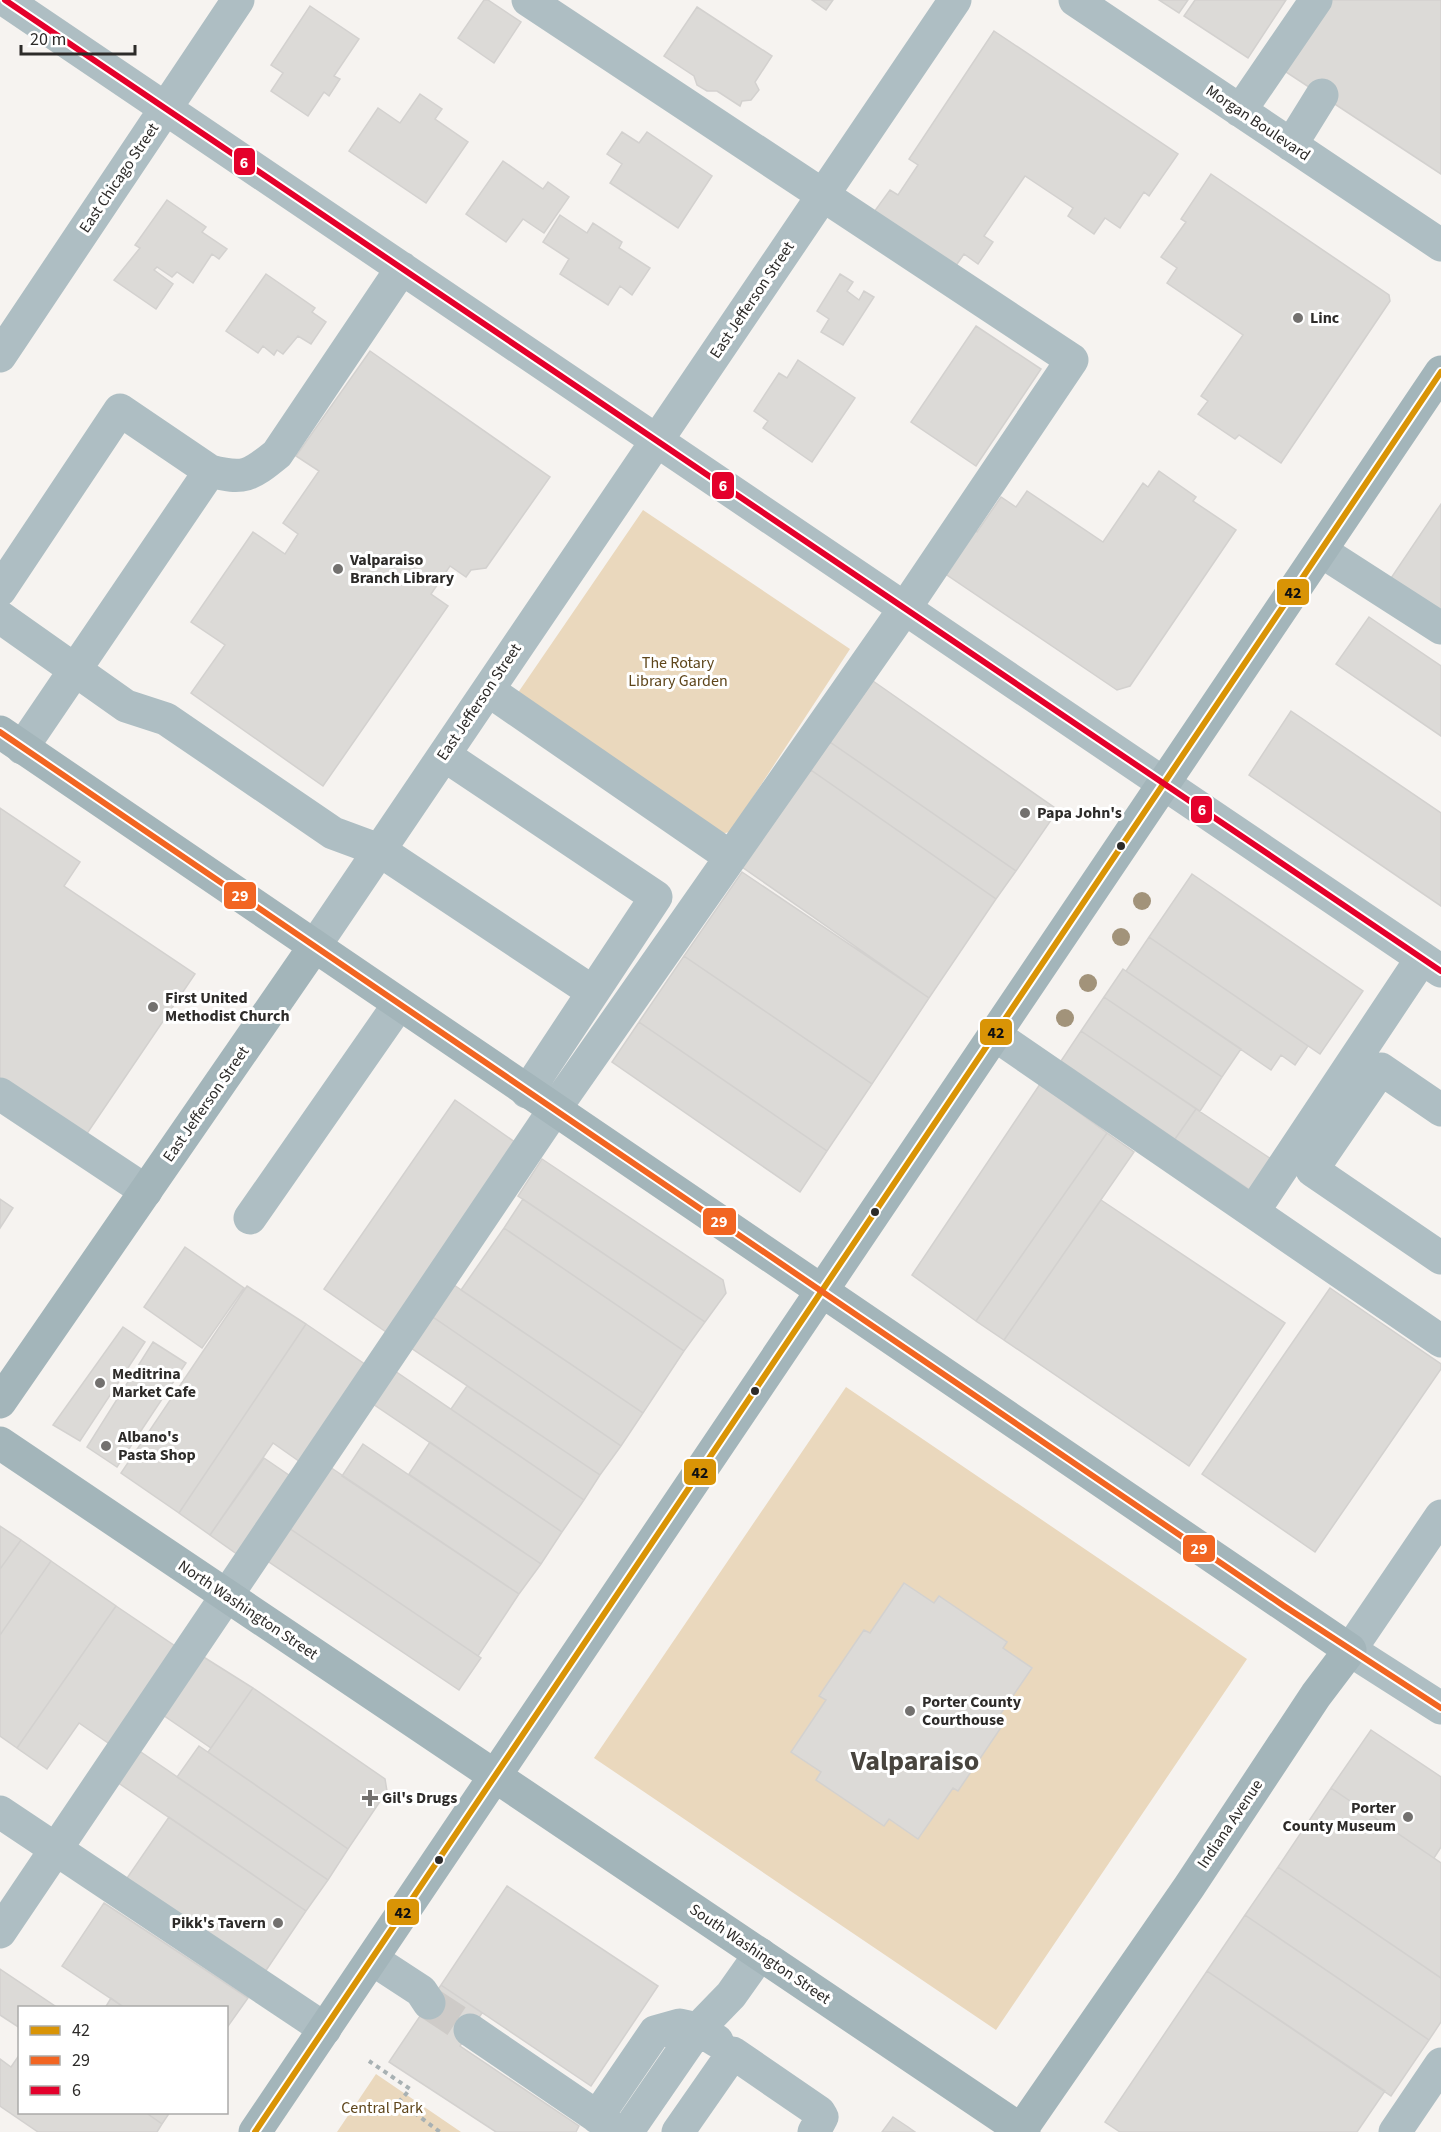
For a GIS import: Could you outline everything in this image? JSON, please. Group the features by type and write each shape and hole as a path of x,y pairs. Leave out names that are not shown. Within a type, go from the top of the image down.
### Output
{"main road":[{"path":"255,2132 1441,372"},
{"path":"11,740 1350,1650"},
{"name":"East Jefferson Street","path":"0,1402 314,947"},
{"name":"North Washington Street","path":"0,1443 496,1777"},
{"name":"Indiana Avenue","path":"1022,2131 1189,1887 1316,1695 1350,1650"},
{"name":"South Washington Street","path":"496,1777 1022,2131"}],"street":[{"path":"5,0 1432,964 1253,1212"},
{"name":"East Chicago Street","path":"0,356 238,0"},
{"path":"0,1932 554,1110 729,856 905,608 1072,360 528,0"},
{"name":"East Jefferson Street","path":"314,947 955,0"},
{"name":"Morgan Boulevard","path":"1075,0 1441,246"},
{"path":"1240,111 1316,0"},
{"path":"1291,145 1322,95"},
{"path":"0,590 120,410 210,471 232,477 255,472 277,454 402,268"},
{"path":"11,740 75,671 210,471"},
{"path":"1321,551 1441,628"},
{"path":"0,616 126,706 166,718 333,833 379,850 593,992"},
{"path":"488,690 729,856"},
{"path":"444,755 656,897 527,1092"},
{"path":"250,1218 399,1004"},
{"path":"995,1035 1441,1341"},
{"path":"1441,1110 1381,1069 1312,1170 1441,1258"},
{"path":"0,1094 146,1191"},
{"name":"Indiana Avenue","path":"1350,1650 1441,1516"},
{"path":"1350,1650 1441,1708"},
{"path":"0,1812 55,1851 325,2029"},
{"path":"648,2132 731,1995 760,1954"},
{"path":"372,1959 421,1991 429,2003"},
{"path":"470,2030 613,2127 706,2036"},
{"path":"678,2132 706,2036"},
{"path":"706,2036 819,2112 822,2117 814,2132"},
{"path":"1395,2132 1441,2064"}],"path":[{"path":"340,2105 371,2114 388,2111 400,2102 410,2089 369,2061"},
{"path":"400,2102 440,2132"}],"green space":[{"name":"The Rotary Library Garden","path":"643,510 850,649 730,832 715,835 513,700"},
{"path":"846,1387 1247,1659 996,2030 594,1758"},
{"name":"Central Park","path":"376,2074 461,2132 337,2132"}],"building":[{"path":"484,0 488,0 521,22 494,63 458,38"},
{"path":"812,0 833,0 826,10"},
{"path":"1159,0 1188,0 1179,13"},
{"path":"1195,0 1286,0 1248,58 1184,16"},
{"path":"1330,0 1441,0 1441,174 1283,70"},
{"path":"310,6 359,39 334,76 340,79 329,96 324,92 308,116 271,91 283,73 271,65"},
{"path":"697,7 772,56 755,82 759,90 751,100 742,101 740,106 717,91 707,91 697,85 694,76 664,56"},
{"path":"994,31 1178,154 1149,196 1144,192 1120,228 1105,218 1094,234 1068,216 1073,208 1025,176 984,236 993,242 978,264 964,254 953,270 874,212 890,190 898,195 918,165 909,159"},
{"path":"420,94 442,109 435,119 468,142 426,203 349,151 378,108 400,123"},
{"path":"622,132 639,143 647,132 712,176 678,228 610,183 622,164 607,154"},
{"path":"503,161 543,189 548,182 569,197 544,233 523,219 506,242 466,214"},
{"name":"Linc","path":"1211,174 1389,295 1390,301 1281,463 1239,435 1235,439 1198,414 1208,401 1201,396 1243,335 1167,283 1177,268 1161,257 1186,222 1181,219"},
{"path":"167,200 206,227 202,232 227,249 219,259 212,254 193,283 177,272 172,277 157,267 154,270 173,284 156,309 114,280 140,248 135,245"},
{"path":"560,215 587,233 593,223 622,242 619,248 650,268 632,295 620,286 608,305 560,274 569,259 543,242"},
{"path":"266,274 315,308 312,312 326,322 311,344 298,336 283,354 277,350 274,355 263,346 258,353 226,331"},
{"path":"840,274 853,282 847,291 859,300 864,291 874,297 843,345 821,332 829,319 817,311"},
{"path":"976,326 1041,369 976,466 911,422"},
{"name":"Valparaiso Branch Library","path":"370,351 550,477 486,568 471,570 466,577 450,566 431,594 448,606 323,786 191,693 225,645 191,622 253,532 285,554 298,534 283,523 319,471 296,456"},
{"path":"798,360 855,398 812,462 763,428 768,421 754,411 779,373 787,378"},
{"path":"1159,471 1196,497 1193,501 1236,530 1130,686 1117,690 944,573 973,529 977,532 1001,497 1016,507 1027,491 1103,542 1143,483 1148,487"},
{"path":"1441,504 1441,620 1387,584"},
{"path":"1369,617 1441,666 1441,736 1336,664"},
{"path":"873,681 1058,810 1016,871 830,742"},
{"path":"1291,711 1441,813 1441,906 1249,775"},
{"path":"830,742 1016,871 996,899 811,770"},
{"path":"811,770 996,899 929,998 742,867"},
{"path":"0,808 80,862 64,886 195,974 84,1138 0,1081"},
{"path":"742,872 929,998 872,1084 684,956"},
{"path":"1192,874 1363,991 1320,1054 1149,937"},
{"path":"1149,937 1308,1046 1295,1065 1281,1055 1271,1070 1126,971"},
{"path":"684,956 872,1084 827,1151 639,1022"},
{"path":"1123,969 1241,1049 1222,1077 1104,997"},
{"path":"1104,997 1222,1077 1200,1111 1081,1031"},
{"path":"639,1022 827,1151 800,1192 612,1062"},
{"path":"1081,1031 1196,1109 1175,1139 1061,1061"},
{"path":"1040,1084 1107,1133 976,1321 912,1275"},
{"path":"455,1100 519,1145 389,1334 324,1289"},
{"path":"1196,1109 1271,1159 1250,1190 1175,1139"},
{"path":"1107,1133 1134,1152 1004,1340 976,1321"},
{"path":"542,1159 723,1280 726,1293 705,1322 518,1196"},
{"path":"0,1199 13,1208 0,1228"},
{"path":"523,1199 705,1322 684,1351 504,1228"},
{"path":"1101,1200 1285,1323 1189,1466 1004,1340"},
{"path":"504,1228 684,1351 643,1413 461,1290"},
{"path":"185,1247 244,1288 202,1348 144,1307"},
{"path":"454,1285 643,1413 621,1446 433,1317"},
{"path":"247,1286 306,1324 179,1513 121,1473"},
{"path":"1330,1288 1441,1364 1441,1369 1315,1552 1202,1474"},
{"path":"433,1317 621,1446 600,1475 411,1348"},
{"path":"306,1324 369,1367 303,1464 273,1443 210,1535 179,1513"},
{"name":"Meditrina Market Cafe","path":"123,1327 145,1342 80,1441 53,1425"},
{"path":"153,1342 186,1363 117,1467 87,1447"},
{"path":"395,1371 584,1500 562,1532 373,1404"},
{"path":"467,1386 600,1475 584,1500 451,1409"},
{"path":"430,1442 562,1532 541,1564 409,1474"},
{"path":"363,1444 541,1564 519,1594 342,1476"},
{"path":"264,1458 296,1480 241,1557 210,1535"},
{"path":"330,1467 519,1594 478,1656 289,1528"},
{"path":"0,1526 21,1540 0,1569"},
{"path":"289,1528 481,1658 459,1690 266,1560"},
{"path":"21,1540 51,1561 0,1635 0,1569"},
{"path":"51,1561 116,1606 17,1748 0,1736 0,1635"},
{"name":"Porter County Courthouse","path":"904,1583 934,1603 939,1596 1007,1642 1003,1648 1032,1668 995,1722 1002,1726 958,1791 953,1788 918,1839 889,1819 884,1826 816,1780 821,1772 791,1752 826,1700 819,1696 864,1630 870,1633"},
{"path":"116,1606 178,1648 111,1745 79,1723 47,1769 17,1748"},
{"path":"202,1656 253,1688 211,1748 163,1715"},
{"path":"253,1688 385,1779 387,1791 348,1849 208,1752"},
{"name":"Porter County Museum","path":"1371,1730 1441,1777 1441,1847 1434,1858 1331,1788"},
{"path":"199,1746 348,1849 328,1880 177,1777"},
{"path":"138,1750 328,1880 306,1911 117,1782"},
{"path":"1331,1788 1441,1863 1441,1978 1278,1867"},
{"path":"169,1817 306,1911 263,1975 125,1881"},
{"path":"1278,1867 1441,1978 1441,2022 1429,2040 1245,1915"},
{"path":"507,1886 658,1986 591,2086 441,1985"},
{"path":"104,1903 248,1998 228,2026 228,2006 122,2006 62,1966"},
{"path":"1245,1915 1429,2040 1391,2096 1207,1971"},
{"path":"0,1969 55,2006 18,2006 18,2027 0,2015"},
{"path":"1207,1971 1385,2091 1357,2132 1120,2132 1105,2122"},
{"path":"441,1985 482,2013 460,2046 579,2126 576,2132 496,2132 389,2062"},
{"path":"111,1998 122,2006 106,2006"},
{"path":"18,2057 18,2114 148,2114 162,2124 157,2132 38,2132 0,2106 0,2059 11,2067"},
{"path":"148,2114 169,2114 162,2124"},
{"path":"893,2117 908,2127 915,2132 882,2132"}],"tunnel":[{"path":"429,2003 470,2030"}],"transit line":[{"name":"6","path":"5,0 1441,971"},
{"name":"42","path":"255,2132 1441,372"},
{"name":"29","path":"0,732 1284,1606 1441,1708"}],"place":[{"name":"Linc","path":"1298,318"},
{"name":"Valparaiso Branch Library","path":"338,569"},
{"name":"Papa John's","path":"1025,813"},
{"name":"First United Methodist Church","path":"153,1007"},
{"name":"Meditrina Market Cafe","path":"100,1383"},
{"name":"Albano's Pasta Shop","path":"106,1446"},
{"name":"Porter County Courthouse","path":"910,1711"},
{"name":"Gil's Drugs","path":"370,1798"},
{"name":"Porter County Museum","path":"1408,1817"},
{"name":"Pikk's Tavern","path":"278,1923"}],"district":[{"name":"Valparaiso","path":"915,1761"}]}
